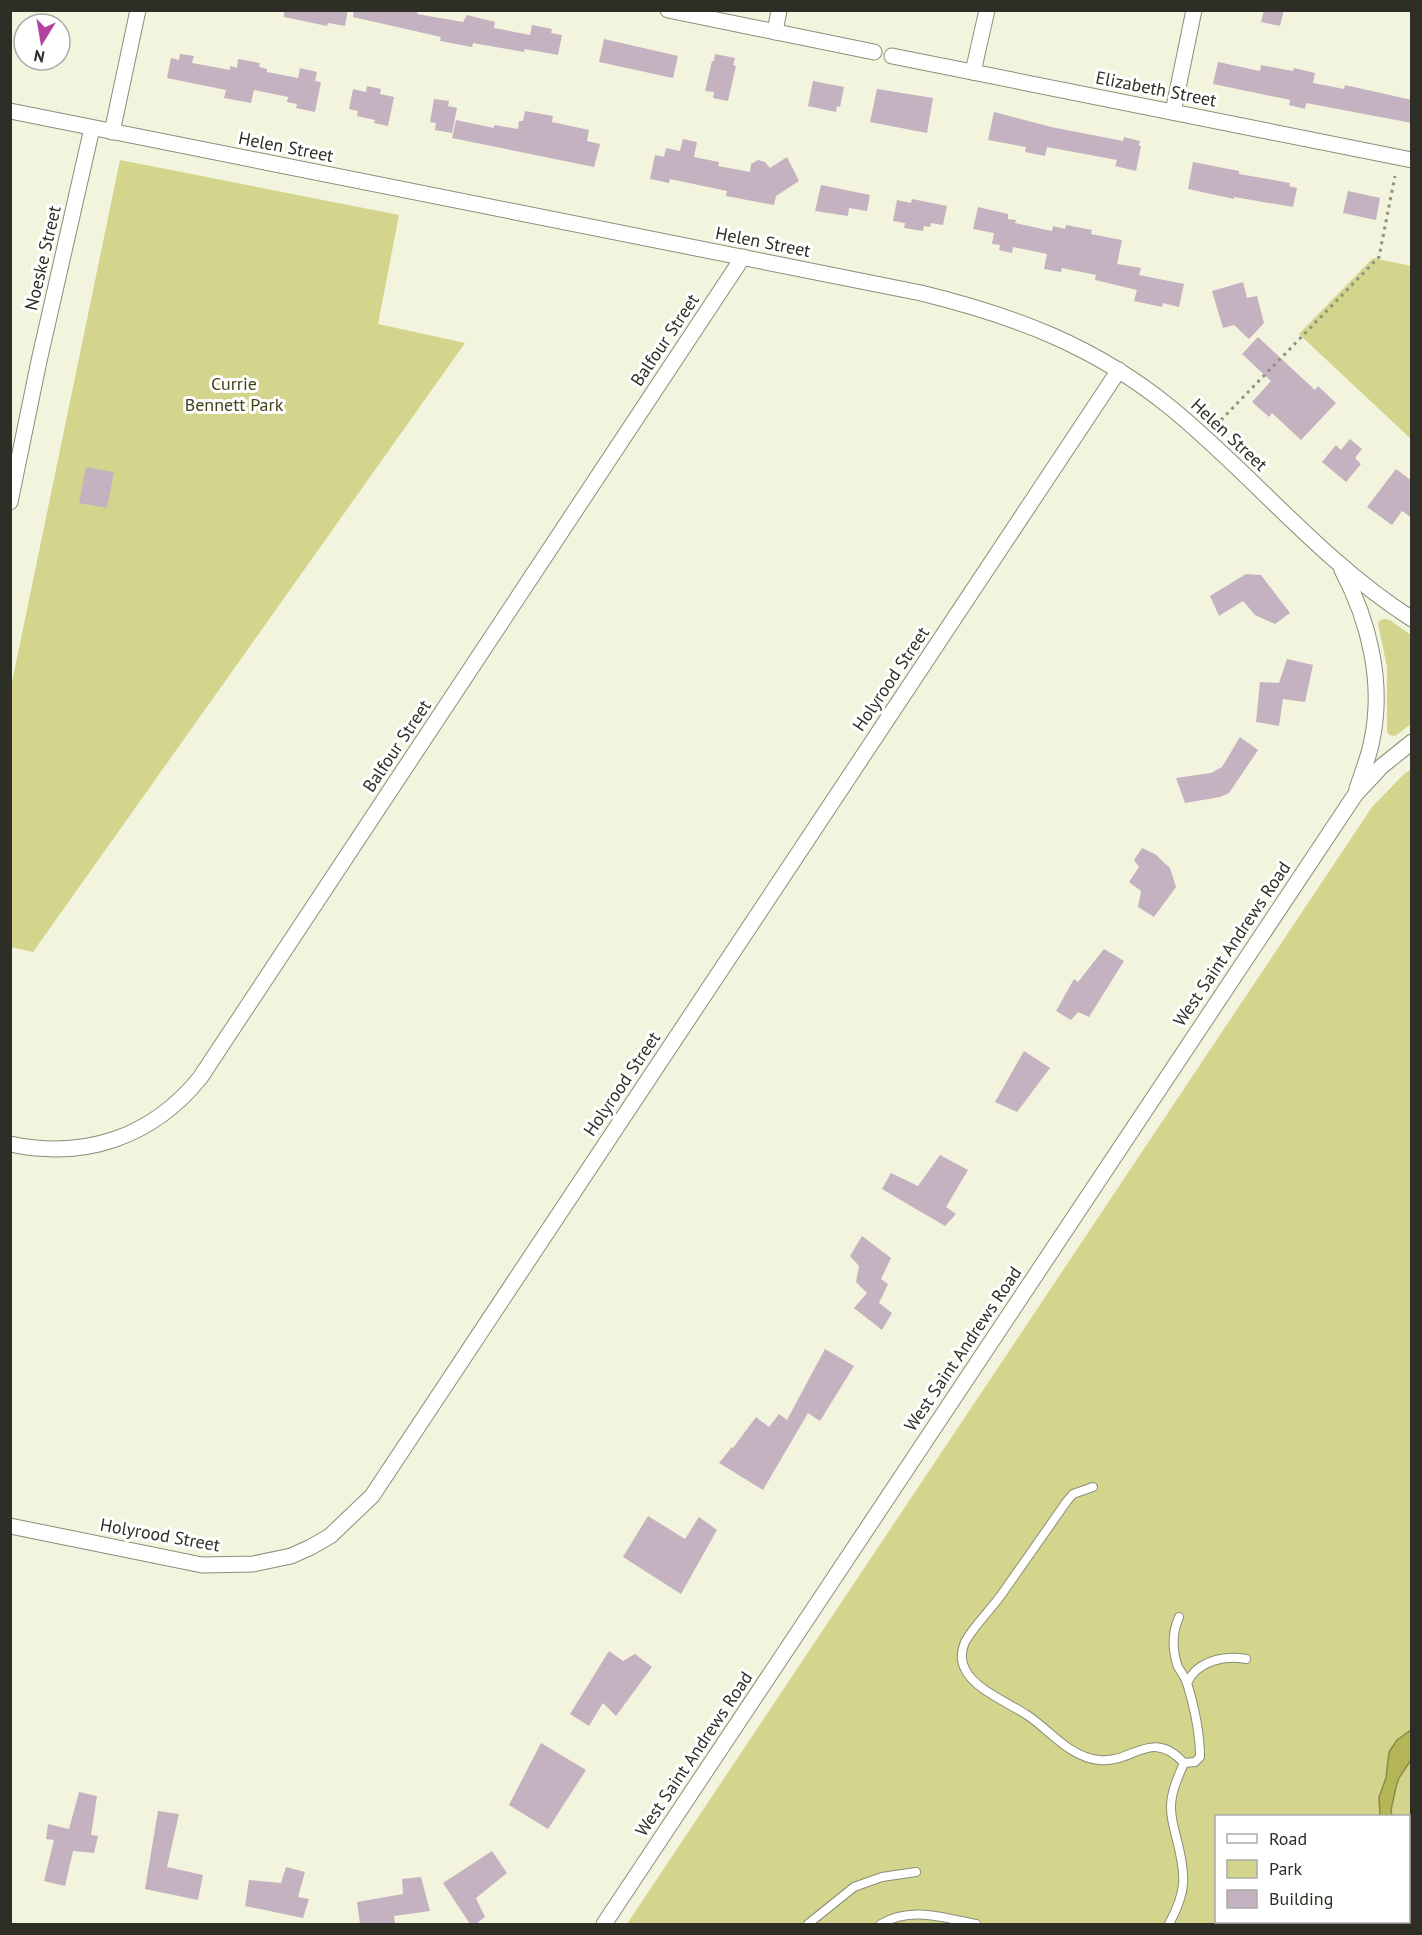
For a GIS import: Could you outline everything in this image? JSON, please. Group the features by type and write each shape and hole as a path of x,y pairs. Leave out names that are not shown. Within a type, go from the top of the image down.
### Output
{"street":[{"path":"668,10 874,52"},
{"path":"775,32 779,10"},
{"path":"973,72 987,10"},
{"path":"1173,112 1194,10"},
{"path":"112,132 134,14"},
{"name":"Elizabeth Street","path":"892,56 1412,160"},
{"name":"Helen Street","path":"10,111 921,293 970,305 1016,320 1072,343 1119,370 1172,408 1339,564 1387,603 1412,619"},
{"name":"Noeske Street","path":"10,502 39,361 92,128"},
{"name":"Balfour Street","path":"10,1144 50,1150 95,1146 114,1140 162,1116 188,1093 743,257"},
{"name":"Holyrood Street","path":"10,1526 202,1565 237,1565 272,1561 301,1551 330,1536 353,1516 379,1486 1119,370"},
{"name":"West Saint Andrews Road","path":"1339,564 1356,596 1364,620 1373,659 1375,686 1372,741 1355,795"},
{"name":"West Saint Andrews Road","path":"604,1924 1355,795 1382,766 1412,742"}],"lane":[{"path":"1093,1487 1073,1494 1067,1501 976,1627 963,1649 964,1667 976,1684 1025,1714 1055,1738 1089,1759 1103,1761 1146,1748 1158,1748 1170,1751 1184,1763 1195,1762 1200,1757 1193,1707 1187,1683 1174,1654 1173,1637 1179,1617"},
{"path":"1187,1683 1197,1669 1209,1662 1224,1658 1246,1659"},
{"path":"1169,1924 1178,1907 1184,1885 1183,1866 1172,1821 1171,1805 1184,1763"},
{"path":"808,1924 854,1887 882,1877 916,1872"},
{"path":"881,1924 915,1913 976,1924"}],"path":[{"path":"1221,420 1379,257 1395,176"}],"green space":[{"name":"Currie Bennett Park","path":"120,160 399,215 378,324 465,343 33,952 11,947 11,687"},
{"path":"1373,258 1411,266 1411,439 1299,334"},
{"path":"1384,619 1390,620 1411,635 1411,724 1395,736 1387,732 1387,667 1378,624"},
{"path":"1411,769 1411,1924 627,1924 1372,807"}],"shaded area":[{"path":"1411,1730 1411,1760 1399,1778 1392,1815 1380,1815 1379,1797 1386,1778 1389,1752 1397,1740"},
{"path":"1410,1886 1411,1924 1393,1924 1410,1923"}],"building":[{"path":"284,10 348,10 345,26 328,23 327,26 284,17"},
{"path":"354,10 418,10 417,14 463,22 467,15 495,22 494,28 530,35 532,25 552,29 551,33 562,35 558,55 473,43 472,47 440,41 441,37 353,17"},
{"path":"1264,10 1284,10 1280,26 1261,22"},
{"path":"604,39 678,56 673,78 599,62"},
{"path":"180,54 194,56 192,63 230,70 230,66 237,68 238,59 260,63 259,67 267,69 267,72 298,78 300,68 317,72 315,81 321,82 315,112 296,108 297,104 287,102 288,97 254,90 251,103 224,98 226,90 167,78 171,58 179,60"},
{"path":"715,54 735,58 733,65 736,66 728,101 713,98 714,92 705,91"},
{"path":"1218,62 1260,71 1261,65 1293,71 1294,68 1315,73 1313,83 1344,89 1345,85 1412,100 1412,123 1306,103 1305,109 1289,105 1290,100 1213,84"},
{"path":"813,81 844,87 840,107 837,106 836,112 808,106"},
{"path":"367,86 381,89 380,94 394,97 388,126 357,116 358,111 349,109 353,89 366,92"},
{"path":"877,89 933,98 927,133 870,122"},
{"path":"434,99 449,101 448,106 457,108 452,133 435,130 436,123 430,122"},
{"path":"525,111 553,116 552,122 589,130 587,141 600,144 594,167 452,138 456,120 494,128 494,125 518,129 519,121 523,121"},
{"path":"994,112 1051,127 1123,141 1124,137 1140,141 1136,171 1115,166 1117,160 1047,147 1045,156 1025,152 1026,147 988,140"},
{"path":"683,139 697,142 694,157 719,162 718,166 750,172 751,164 758,160 765,162 770,168 787,157 799,181 776,196 774,205 726,196 727,191 670,179 669,183 650,179 655,155 664,157 666,148 680,151"},
{"path":"1193,162 1239,171 1239,174 1290,183 1289,186 1297,188 1293,207 1234,197 1234,199 1188,189"},
{"path":"821,185 870,195 867,211 849,208 848,216 815,211"},
{"path":"1348,191 1380,198 1376,220 1343,213"},
{"path":"912,199 947,206 943,225 931,223 930,227 924,226 923,231 904,228 905,223 893,221 897,200 911,203"},
{"path":"978,207 1008,214 1008,219 1016,220 1015,223 1052,231 1053,226 1065,229 1066,225 1092,230 1091,234 1122,240 1117,264 1141,268 1139,275 1184,284 1179,307 1163,303 1162,307 1134,301 1137,290 1095,280 1096,275 1062,268 1061,272 1044,269 1047,254 1013,247 1012,253 999,250 1000,245 992,244 994,233 973,229"},
{"path":"1243,282 1247,298 1257,296 1264,323 1249,339 1234,325 1223,328 1212,291"},
{"path":"1258,337 1315,390 1318,386 1336,403 1301,440 1272,413 1269,417 1252,402 1271,381 1242,354"},
{"path":"1350,439 1362,449 1355,458 1361,464 1346,482 1322,462 1336,445 1341,450"},
{"path":"86,467 114,472 107,508 79,503"},
{"path":"1396,469 1412,481 1412,518 1402,511 1392,525 1367,507"},
{"path":"1246,574 1261,575 1290,613 1275,624 1255,615 1243,601 1219,616 1210,596"},
{"path":"1287,659 1313,665 1305,702 1283,699 1279,726 1256,722 1260,682 1279,683"},
{"path":"1240,737 1258,750 1229,793 1220,797 1185,803 1176,778 1211,773 1222,767"},
{"path":"1142,848 1155,854 1170,868 1176,887 1154,917 1138,907 1141,891 1129,882 1139,867 1134,860"},
{"path":"1104,949 1124,961 1089,1017 1078,1012 1071,1020 1056,1011 1074,979 1078,982"},
{"path":"1024,1051 1050,1068 1017,1112 995,1102"},
{"path":"940,1155 968,1170 946,1207 956,1214 945,1226 882,1189 891,1173 918,1186"},
{"path":"862,1236 891,1258 881,1279 888,1284 879,1303 892,1313 882,1330 854,1308 867,1293 856,1282 859,1266 850,1256"},
{"path":"825,1349 854,1366 820,1421 808,1413 763,1490 719,1463 756,1417 769,1427 779,1414 787,1420"},
{"path":"648,1516 685,1539 699,1517 717,1530 681,1594 623,1557"},
{"path":"609,1651 623,1661 635,1654 652,1667 616,1716 603,1703 589,1726 570,1714"},
{"path":"541,1743 586,1770 548,1829 509,1805"},
{"path":"79,1792 97,1796 91,1835 98,1836 94,1853 73,1851 65,1886 44,1881 54,1840 46,1839 48,1824 69,1829"},
{"path":"158,1811 179,1814 167,1867 203,1875 198,1900 145,1889"},
{"path":"492,1851 507,1873 476,1898 485,1917 476,1924 470,1924 443,1883"},
{"path":"286,1867 305,1872 298,1897 309,1899 303,1918 245,1906 249,1880 281,1883"},
{"path":"421,1877 430,1911 394,1916 395,1924 360,1924 357,1902 403,1894 402,1879"}]}
